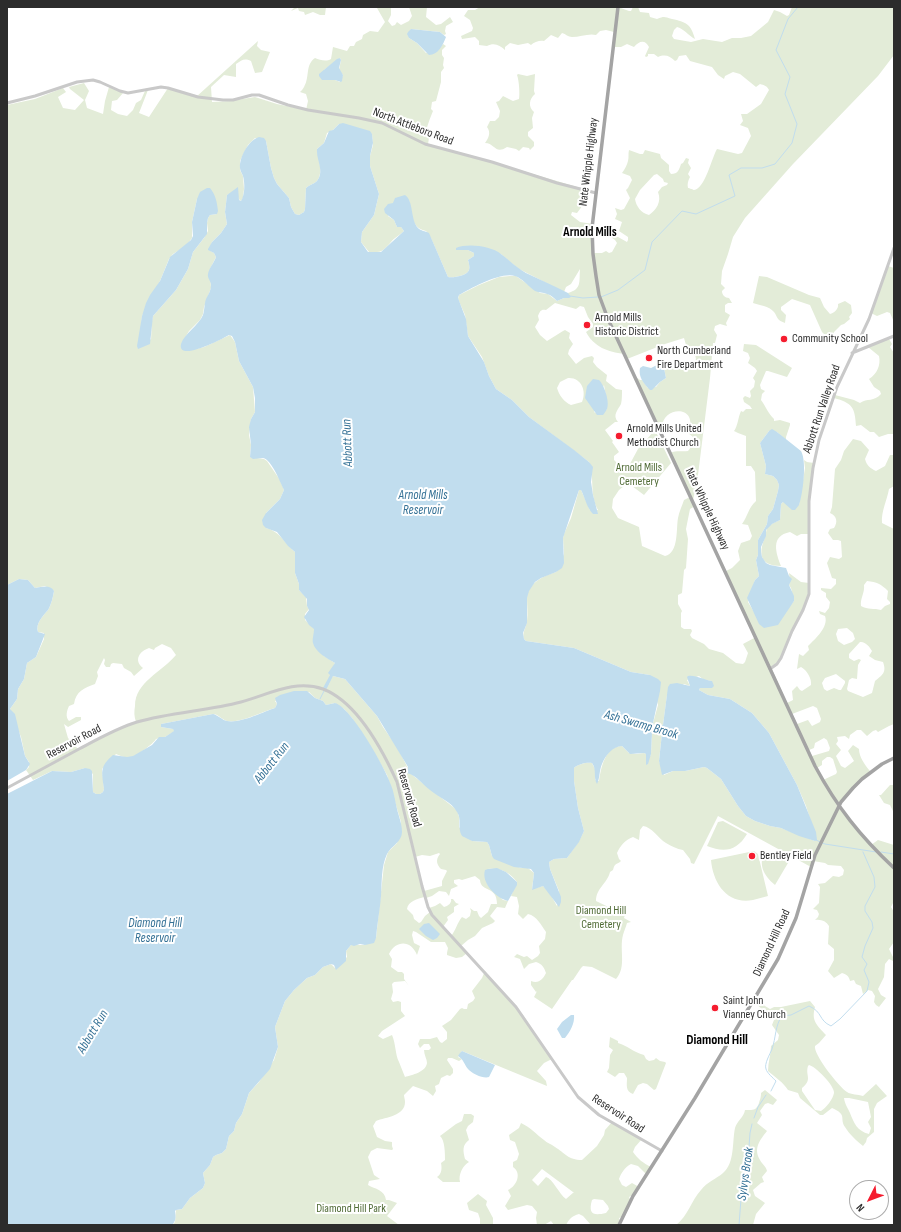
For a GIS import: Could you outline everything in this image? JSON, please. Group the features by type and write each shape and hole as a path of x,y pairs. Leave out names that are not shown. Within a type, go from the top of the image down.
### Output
{"main road":[{"name":"Nate Whipple Highway","path":"618,7 592,228 592,241 599,295 631,371 815,766 839,807 857,831 894,868"},
{"name":"Diamond Hill Road","path":"618,1225 630,1201 662,1151 778,959 794,922 813,860 839,807 853,788 862,779 894,758"}],"street":[{"name":"North Attleboro Road","path":"7,103 77,82 93,80 128,93 161,87 198,97 228,100 259,95 308,110 378,122 425,144 596,193"},
{"name":"Abbott Run Valley Road","path":"770,668 777,664 781,658 807,599 809,582 809,501 819,440 837,387 875,304 894,248"},
{"path":"852,353 894,336"},
{"name":"Reservoir Road","path":"7,788 106,735 137,722 240,702 288,687 303,686 327,691 344,702 355,713 390,766 397,782 422,886 432,915 516,1007 578,1097 599,1115 662,1151"}],"green space":[{"path":"295,7 326,7 325,15 320,15 313,12 305,15 304,12 299,11 298,8 291,11"},
{"path":"391,7 391,15 388,21 392,26 397,22 401,25 409,21 412,16 409,7 427,7 426,17 436,25 441,24 450,17 453,22 446,26 446,34 444,35 440,32 411,29 409,38 417,43 426,53 438,50 443,44 446,46 442,50 444,68 441,72 441,82 436,101 432,102 431,109 433,111 426,130 426,136 429,138 428,144 494,163 499,163 584,189 583,196 587,200 587,205 583,205 577,213 572,212 571,215 580,222 593,224 594,253 602,253 606,251 609,253 612,252 617,243 612,236 618,237 627,242 628,240 628,237 619,231 622,222 615,219 617,214 615,208 621,210 624,209 630,198 626,190 632,180 630,176 622,173 628,162 629,150 640,154 643,154 645,150 660,154 661,158 669,165 669,171 671,174 678,171 686,158 689,159 688,163 691,168 688,174 690,177 688,188 694,190 702,184 705,179 717,149 738,154 742,153 751,136 748,128 740,125 743,121 741,114 747,114 761,104 769,90 760,84 756,87 740,74 733,72 725,76 724,79 718,75 712,67 690,61 686,55 679,56 675,61 667,56 658,57 654,54 648,54 646,57 645,56 649,47 644,42 638,43 634,47 627,44 621,47 613,47 614,32 606,30 600,31 596,35 590,34 569,37 562,33 558,38 551,35 544,41 531,45 528,43 518,45 510,43 505,47 505,50 492,44 487,46 479,45 479,41 475,37 462,39 461,36 472,31 473,28 470,20 464,16 468,10 475,10 480,7 618,7 631,11 633,7 638,7 640,12 649,13 650,17 657,19 666,17 687,24 692,30 695,39 677,27 672,36 674,39 691,42 703,39 722,42 732,38 751,36 768,22 774,10 787,16 789,15 792,7 894,7 894,55 878,76 793,164 745,218 733,237 722,271 721,284 725,288 722,291 723,295 729,298 732,303 725,305 725,312 730,315 726,323 727,326 720,324 715,326 714,330 717,335 715,343 713,343 697,483 693,500 695,506 690,509 686,529 688,539 686,568 684,570 682,593 678,595 678,604 682,611 681,627 684,629 691,629 692,631 690,635 692,638 704,644 709,649 723,653 736,663 743,664 745,662 748,653 743,644 756,637 726,571 732,568 740,560 738,551 741,543 750,540 752,536 748,525 742,524 751,506 756,501 755,472 751,466 746,466 746,436 734,431 741,411 743,412 746,409 752,409 744,402 743,398 745,396 750,398 750,391 754,387 755,381 753,378 757,371 748,363 750,358 748,353 743,351 744,344 756,345 792,368 787,377 766,371 760,385 761,389 765,391 762,394 761,400 774,421 780,420 790,423 790,425 786,440 777,432 769,431 760,443 766,466 765,474 773,476 779,485 773,509 768,516 767,524 758,540 758,555 756,560 759,576 755,580 748,602 754,612 788,608 794,601 789,585 789,573 801,582 809,583 808,599 780,660 771,667 787,703 793,700 792,691 797,686 802,691 811,685 810,677 807,672 801,667 797,669 799,654 803,656 809,650 808,646 818,636 825,624 825,616 820,614 819,611 825,613 829,608 830,602 826,597 826,593 821,590 821,588 831,589 836,584 836,579 832,578 827,563 830,557 839,559 842,557 841,541 833,540 828,533 830,529 834,528 836,521 835,517 830,513 832,507 835,469 841,460 844,451 853,439 861,441 869,450 865,459 869,466 876,471 885,466 890,455 894,455 894,486 889,489 883,510 882,523 894,529 894,724 878,732 876,730 873,731 867,736 861,730 857,730 850,735 849,739 845,736 837,737 838,741 836,744 841,750 836,756 841,766 845,768 854,761 848,751 853,745 859,749 864,764 870,771 839,806 871,845 878,840 894,845 894,901 891,907 894,912 894,942 889,949 894,959 893,961 889,959 885,964 884,977 878,989 881,995 886,998 879,1007 874,1002 875,996 872,991 868,990 863,994 861,986 856,984 854,980 850,981 846,975 842,973 834,978 828,971 834,960 834,949 828,944 829,926 823,921 815,920 819,914 817,910 813,909 819,903 820,887 818,884 825,883 833,876 839,877 843,875 844,870 841,866 828,865 813,861 811,867 718,816 694,864 691,863 690,859 683,850 666,843 652,830 643,826 640,830 639,840 633,837 630,838 620,848 617,853 621,861 615,865 613,870 610,872 607,880 596,897 596,901 625,915 624,918 631,922 627,923 623,935 622,964 619,974 616,979 592,967 583,966 552,1009 534,997 537,991 536,992 531,985 531,981 536,982 544,977 546,973 544,967 536,962 529,964 524,969 520,959 514,957 517,954 524,957 527,956 532,960 538,956 540,953 539,946 545,939 546,932 538,921 531,915 528,914 523,919 518,914 519,906 517,897 511,896 517,882 508,873 497,869 488,869 487,884 503,900 508,901 505,908 497,907 490,916 495,921 493,923 482,928 475,936 461,946 467,953 462,957 456,958 447,955 448,948 445,942 431,942 413,931 412,935 414,943 420,946 417,955 407,944 399,944 392,949 389,954 392,959 391,967 404,974 404,979 409,986 405,981 394,982 392,984 393,992 391,999 393,1002 401,1002 401,1011 405,1016 382,1031 378,1036 383,1039 392,1035 398,1059 405,1077 421,1071 427,1063 424,1050 429,1050 431,1048 429,1044 424,1044 420,1048 418,1044 420,1039 437,1037 442,1043 447,1039 447,1032 442,1026 451,1020 460,1009 467,1009 468,1004 475,998 472,991 482,978 485,971 523,1015 552,1059 544,1063 537,1071 546,1081 547,1086 462,1051 458,1057 462,1059 459,1061 448,1058 447,1060 453,1069 453,1073 450,1076 447,1075 441,1078 439,1084 435,1086 436,1091 433,1096 427,1091 413,1086 404,1095 405,1102 402,1110 394,1115 376,1121 373,1126 377,1137 385,1141 392,1142 393,1149 377,1148 371,1151 368,1157 374,1175 380,1179 369,1181 368,1185 382,1192 386,1200 397,1203 387,1216 399,1225 172,1225 175,1222 176,1210 182,1209 190,1198 203,1188 205,1183 203,1173 210,1165 213,1157 222,1153 226,1149 229,1136 234,1131 236,1123 242,1114 249,1093 259,1082 274,1060 278,1047 275,1027 285,1001 307,978 315,975 323,967 331,964 335,968 347,957 346,951 351,945 365,945 376,938 384,865 388,852 397,843 401,822 387,775 352,718 344,709 335,703 326,705 323,701 315,698 309,692 275,701 277,704 275,708 237,721 227,721 213,714 161,724 161,727 173,729 175,731 165,737 156,739 152,744 130,758 116,754 102,769 104,789 100,794 93,792 93,774 85,768 71,772 52,771 33,780 26,770 29,767 29,762 25,756 21,737 10,709 17,699 18,689 24,679 27,663 36,657 44,639 44,633 38,632 37,629 40,620 49,608 54,591 45,586 35,588 28,580 19,579 7,585 7,105 35,99 63,88 66,92 58,97 63,108 75,110 84,100 69,87 84,83 89,91 85,100 87,108 103,114 109,87 123,93 117,100 112,101 111,110 118,114 127,116 133,110 136,103 141,100 145,91 148,90 139,113 149,117 168,88 196,97 258,41 257,46 261,50 270,52 262,72 255,73 251,61 249,60 240,61 236,64 236,77 224,75 211,87 212,102 255,97 277,104 306,110 308,101 306,94 300,92 306,83 312,61 315,58 329,60 331,59 333,47 347,51 350,46 354,46 356,42 362,39 363,35 370,31 378,32 385,22 377,8","holes":["340,58 339,70 343,75 340,82 335,80 324,70","339,124 372,134 373,145 370,156 370,166 379,194 374,215 362,232 361,242 369,252 382,251 404,231 401,227 397,227 394,220 388,216 395,201 409,200 411,215 417,227 426,231 431,238 448,277 460,276 468,272 468,260 474,256 474,253 468,250 501,254 519,269 564,292 566,287 571,284 580,269 578,287 568,293 569,298 564,298 557,301 548,294 540,293 516,276 499,277 459,295 458,299 465,315 468,336 482,357 489,376 496,389 512,400 529,417 589,462 591,468 593,492 595,504 598,510 590,510 581,490 579,490 571,518 563,538 564,554 556,572 537,581 533,584 528,593 527,623 524,632 524,639 526,641 574,648 631,672 650,675 658,705 653,723 655,725 663,725 667,695 684,684 690,686 687,680 699,676 704,680 712,681 699,690 708,695 730,699 752,713 769,733 797,785 806,806 816,837 815,841 781,828 755,821 746,816 721,779 707,768 704,767 685,771 673,771 664,775 659,761 662,733 660,731 655,731 652,733 651,754 646,765 646,754 629,753 622,746 616,747 608,754 603,764 599,781 595,780 596,771 592,763 578,765 574,768 574,781 578,808 584,831 567,858 554,859 549,862 550,869 559,891 557,906 549,892 543,886 532,889 534,873 528,868 521,868 492,856 487,842 472,841 459,827 457,810 411,774 397,747 377,716 345,679 333,676 330,679 329,685 330,675 335,663 324,656 315,629 305,620 305,614 309,609 307,606 306,597 299,590 299,584 295,573 295,552 279,535 266,528 266,513 280,499 284,490 280,480 267,461 264,459 250,457 251,445 249,435 251,419 255,412 253,387 239,361 235,342 230,335 196,349 182,343 189,331 200,320 211,288 210,269 216,257 214,253 209,250 212,242 227,224 225,212 227,195 238,190 239,199 241,201 243,198 243,176 240,170 240,161 248,145 255,138 266,141 274,178 289,198 291,207 295,214 299,215 304,212 305,209 306,188 316,182 319,177 320,165 317,149 324,143 327,133","657,174 663,179 664,182 668,183 658,192 658,205 649,215 639,209 635,199 640,190 654,175","197,199 217,214 210,215 208,218 208,231 193,252 188,269 176,290 153,316 151,340 141,327 142,316 160,281 169,259 173,254 186,246 192,238 192,222","555,303 576,309 580,306 584,307 593,324 593,327 586,332 589,337 602,348 612,352 624,354 627,359 684,338 686,345 695,354 695,361 692,365 685,369 678,365 672,368 668,366 664,368 666,378 656,387 648,388 642,380 636,377 659,429 662,427 664,420 668,415 680,411 689,417 690,424 688,433 693,437 694,443 688,451 670,453 690,497 684,500 678,518 675,546 669,554 665,556 642,546 639,527 618,518 612,508 613,499 619,490 628,483 644,495 671,463 656,432 654,431 638,449 625,473 618,467 619,465 614,460 614,456 619,452 605,430 615,422 618,422 616,415 621,404 622,390 616,389 606,381 607,375 593,362 594,358 592,356 584,358 576,364 568,354 573,344 569,338 570,333 565,330 547,341 540,335 535,327 539,320 538,316 543,310 546,310","568,378 573,378 579,382 584,393 582,402 571,405 560,396 557,388 560,382","604,385 607,409 599,415 594,412","867,581 879,584 888,591 887,599 890,604 881,610 861,606 864,585","847,628 853,633 855,639 844,645 838,641 836,634 838,629","860,642 864,642 872,651 869,656 875,660 883,662 884,671 875,681 872,693 863,697 848,691 847,689 849,680 852,678 857,679 858,665 861,660 859,659 854,661 849,658 849,654","162,644 171,648 176,655 139,690 134,710 136,722 78,749 68,738 64,724 68,727 81,720 81,717 76,717 69,721 67,716 69,706 74,704 81,691 95,684 98,676 97,672 104,658 104,664 106,667 110,667 113,663 122,664 124,668 131,672 134,676 143,668 138,662 139,656 143,651 149,648 154,650","836,674 845,681 841,690 834,688 827,691 824,689 822,683 825,678","813,706 817,708 821,719 820,722 812,726 808,720 797,724 792,714","824,738 827,740 830,748 829,751 812,756 809,750 814,748 815,743","827,757 830,757 833,759 837,772 836,774 823,780 817,768 822,765 822,761","440,854 437,858 438,864 441,869 447,871 442,881 442,886 424,891 415,857","475,876 480,880 483,887 492,891 496,898 497,904 491,904 488,912 481,918 477,911 470,908 470,916 466,919 462,917 451,936 443,927 448,920 447,917 454,912 454,907 459,904 453,899 451,899 450,903 445,907 440,903 429,908 430,912 419,923 407,909 409,904 414,901 432,896 439,891 446,892 449,896 451,889 458,886 454,883 454,880 462,880"]},
{"path":"518,74 527,76 535,74 535,94 531,98 530,103 534,112 532,118 533,128 528,132 528,136 534,142 534,146 530,150 529,148 523,147 519,151 507,147 500,150 485,143 489,135 487,127 490,121 495,121 499,117 500,111 496,102 503,96 513,101 519,99"},
{"path":"888,266 894,268 894,322 890,313 887,312 877,316 871,313"},
{"path":"759,276 767,277 809,295 820,298 824,307 830,314 838,308 838,304 845,301 851,305 852,313 849,317 850,319 834,332 833,339 828,341 822,332 810,305 792,299 781,307 781,310 786,315 785,323 782,322 769,308 753,303"},
{"path":"889,339 892,344 890,347 894,353 894,434 879,437 874,432 870,432 861,425 856,426 855,414 849,404 834,398 835,395 860,403 876,398 881,394 869,379 878,369 879,356 868,347"},
{"path":"804,460 814,463 809,502 809,534 801,534 797,536 790,532 779,537 776,551 781,566 769,564 762,558 761,554 767,528 771,524 780,520 781,504 783,502 799,505 805,468"},
{"path":"890,785 894,785 894,813 890,805 884,803 879,795 881,795"},
{"path":"723,821 747,834 739,844 730,849 724,850 707,846 718,822"},
{"path":"754,851 758,854 768,896 744,901 729,896 718,884 712,869 711,860"},
{"path":"765,851 787,861 788,863 775,885 767,877 763,869 762,860"},
{"path":"756,998 770,1009 810,1001 815,1007 814,1019 826,1035 815,1046 815,1050 822,1063 833,1077 843,1089 850,1094 863,1096 876,1084 887,1096 877,1103 874,1109 874,1132 867,1138 863,1146 847,1130 843,1124 842,1115 837,1110 832,1108 823,1115 820,1115 800,1098 798,1093 788,1090 782,1082 768,1071 771,1046 778,1040 779,1035 772,1025 774,1020 773,1017 753,1002","holes":["809,1065 816,1069 824,1077 834,1093 831,1101 821,1111 815,1110 802,1091 802,1088 808,1080 807,1069","844,1098 868,1102 871,1117 868,1122 871,1128 869,1134 865,1133 856,1126"]},
{"path":"610,1037 618,1041 618,1043 644,1055 649,1061 656,1058 666,1063 656,1089 654,1090 647,1084 643,1083 638,1085 633,1094 630,1093 627,1085 627,1078 624,1073 619,1073 615,1077 607,1072 609,1068 610,1055 613,1050 609,1047"},
{"path":"765,1090 777,1100 773,1105 768,1103 765,1104 760,1111 762,1115 757,1123 767,1131 758,1144 757,1152 767,1171 762,1177 764,1182 753,1190 755,1196 765,1203 756,1214 753,1225 676,1225 684,1217 703,1187 727,1169 730,1164 735,1128 745,1110 752,1110 757,1107 761,1093"},
{"path":"464,1114 471,1114 474,1116 473,1122 466,1130 469,1140 465,1144 464,1148 465,1159 469,1162 462,1170 460,1182 443,1182 437,1177 441,1171 441,1163 445,1160 444,1144 440,1136 462,1121"},
{"path":"612,1122 642,1139 635,1147 633,1152 641,1161 651,1167 646,1174 638,1166 631,1164 625,1168 621,1175 619,1179 622,1185 626,1187 632,1183 639,1187 635,1194 629,1197 631,1201 622,1217 619,1218 620,1221 618,1225 591,1225 583,1216 579,1214 571,1218 566,1225 554,1225 551,1221 544,1225 537,1225 537,1212 532,1206 527,1205 508,1210 505,1206 511,1196 508,1190 514,1186 518,1176 513,1167 513,1162 517,1160 519,1154 515,1142 510,1140 509,1135 519,1128 521,1123 567,1156 577,1160 582,1160 597,1146 604,1135 605,1130","holes":["542,1169 573,1192 574,1192 566,1199 549,1178 546,1177 538,1186 532,1180","592,1200 603,1200 609,1209 606,1213 595,1214 591,1211"]},
{"path":"478,1194 487,1201 486,1205 493,1218 493,1225 480,1225 478,1213 469,1210 467,1203"}],"water":[{"path":"411,29 440,32 446,37 438,51 432,55 429,55 417,43 409,38 407,34"},
{"path":"340,58 339,68 343,75 342,81 322,80 319,74"},
{"name":"Arnold Mills Reservoir","path":"343,123 370,131 372,134 373,143 370,156 370,166 379,194 374,215 362,232 361,242 368,252 381,252 404,231 401,227 397,227 394,220 385,213 384,209 388,204 393,203 395,198 405,195 410,201 414,220 418,228 429,233 448,277 466,274 469,270 468,260 474,256 474,253 468,250 456,250 456,248 461,246 486,247 497,251 526,273 568,293 571,297 557,301 548,294 535,291 518,277 509,275 486,281 459,295 458,298 466,319 468,336 484,362 496,389 512,400 529,417 574,450 593,467 591,482 598,514 593,514 591,512 581,490 579,490 563,538 564,563 562,568 535,582 529,591 527,598 527,623 523,633 524,639 526,641 574,648 631,672 650,675 658,679 661,682 653,723 655,725 663,725 668,687 670,684 677,683 690,686 688,676 694,676 712,681 714,686 712,688 700,688 699,690 708,695 730,699 752,713 769,733 797,785 816,832 817,840 815,841 799,836 781,828 755,821 746,816 721,779 707,768 704,767 685,771 673,771 662,775 659,761 662,733 660,731 655,731 652,733 651,754 648,764 646,765 646,754 630,754 622,746 619,746 610,752 603,761 597,784 592,763 578,765 574,768 574,781 578,808 584,831 579,842 567,858 554,859 549,862 550,869 561,897 559,907 543,886 532,890 534,873 531,869 514,867 494,859 487,842 472,841 462,836 458,815 455,808 430,790 417,778 407,773 408,767 377,716 345,679 333,676 326,690 323,688 330,675 328,673 335,663 325,657 314,646 314,629 309,625 304,617 309,610 307,606 307,599 299,590 299,584 295,573 295,552 277,532 266,528 263,525 262,520 266,513 280,499 284,490 270,463 263,458 253,459 250,457 251,445 249,427 255,412 255,398 253,387 239,361 235,342 232,336 229,335 202,348 193,350 186,351 182,349 181,344 203,315 205,301 211,287 208,274 216,257 214,253 208,249 227,224 225,212 227,195 238,187 239,200 241,201 244,192 244,182 240,164 248,145 259,137 264,138 266,141 274,178 289,198 291,207 295,214 299,215 304,212 305,209 306,188 316,182 319,177 320,169 317,149 324,143 329,131"},
{"path":"210,188 215,196 218,211 217,214 210,215 208,218 207,234 193,252 188,269 176,290 153,316 150,344 138,349 137,346 142,316 146,303 160,281 170,257 191,240 193,236 192,222 197,199 200,192"},
{"path":"661,365 664,368 666,378 650,390 641,377 640,368 643,366 651,368"},
{"path":"593,379 599,380 606,393 608,406 603,415 597,415 585,398 587,386"},
{"path":"772,429 801,451 804,462 804,478 799,505 795,510 792,510 783,502 781,504 780,520 772,524 766,530 766,536 761,547 762,557 766,563 786,568 792,579 789,585 794,596 794,601 778,625 764,628 759,624 747,598 755,580 759,576 756,560 758,555 758,540 767,524 768,516 773,509 779,485 773,476 765,474 766,466 760,443"},
{"path":"19,579 28,580 35,588 50,587 54,591 49,608 40,620 37,629 38,632 45,634 36,657 27,663 24,679 18,689 17,699 10,709 15,714 25,756 30,764 26,770 7,781 7,585"},
{"name":"Diamond Hill Reservoir","path":"294,691 307,691 315,698 323,701 326,705 335,703 342,707 350,715 367,740 388,777 392,788 401,823 402,835 387,854 384,864 376,938 374,943 354,946 351,945 346,951 346,961 336,970 334,965 331,964 323,967 315,975 307,978 285,1001 275,1027 278,1047 270,1069 249,1093 242,1114 236,1123 234,1131 229,1136 226,1149 222,1153 213,1157 210,1165 203,1173 205,1183 203,1188 190,1198 182,1209 175,1211 176,1215 172,1225 7,1225 7,794 52,771 71,772 85,768 92,771 93,792 100,794 104,789 102,770 105,763 113,755 127,757 133,756 152,745 159,737 165,737 174,731 173,729 161,727 161,724 213,714 217,715 223,720 238,721 275,708 277,704 275,698"},
{"path":"497,868 506,872 517,882 517,885 508,901 494,893 487,885 485,880 485,870"},
{"path":"429,923 440,934 433,940 419,929 424,924"},
{"path":"571,1015 574,1015 572,1027 565,1038 562,1038 557,1029 562,1022"},
{"path":"462,1051 495,1065 489,1077 481,1077 470,1071 462,1059 458,1056"}],"waterway":[{"name":"Abbott Run","path":"601,297 618,290 645,270 652,242 682,211 696,214 735,196 729,175 741,168 762,168 775,164 792,143 797,124 785,94 790,77 776,50 788,19 798,7"},
{"name":"Abbott Run","path":"570,296 583,298 598,297"},
{"name":"Abbott Run","path":"320,699 324,691"},
{"name":"Ash Swamp Brook","path":"816,840 825,844 876,852"},
{"name":"Sylvys Brook","path":"771,1091 776,1081 766,1069 766,1064 772,1049 778,1023 782,1016 791,1015 809,1006 817,1011 824,1021 831,1026 840,1019 867,991 869,982 864,970 867,964 862,957 873,928 872,922 865,911 865,906 875,887 874,877 863,852"},
{"name":"Ash Swamp Brook","path":"881,852 894,854"},
{"name":"Sylvys Brook","path":"754,1118 758,1107 766,1095"},
{"name":"Sylvys Brook","path":"739,1225 741,1199 748,1161 752,1124"}],"place":[{"name":"Arnold Mills Historic District","path":"587,325"},
{"name":"Community School","path":"784,339"},
{"name":"North Cumberland Fire Department","path":"649,358"},
{"name":"Arnold Mills United Methodist Church","path":"619,436"},
{"name":"Bentley Field","path":"752,856"},
{"name":"Saint John Vianney Church","path":"715,1008"}],"district":[{"name":"Arnold Mills","path":"590,233"},
{"name":"Diamond Hill","path":"717,1040"}],"park label":[{"name":"Arnold Mills Cemetery","path":"639,475"},
{"name":"Diamond Hill Cemetery","path":"601,918"},
{"name":"Diamond Hill Park","path":"351,1209"}]}
